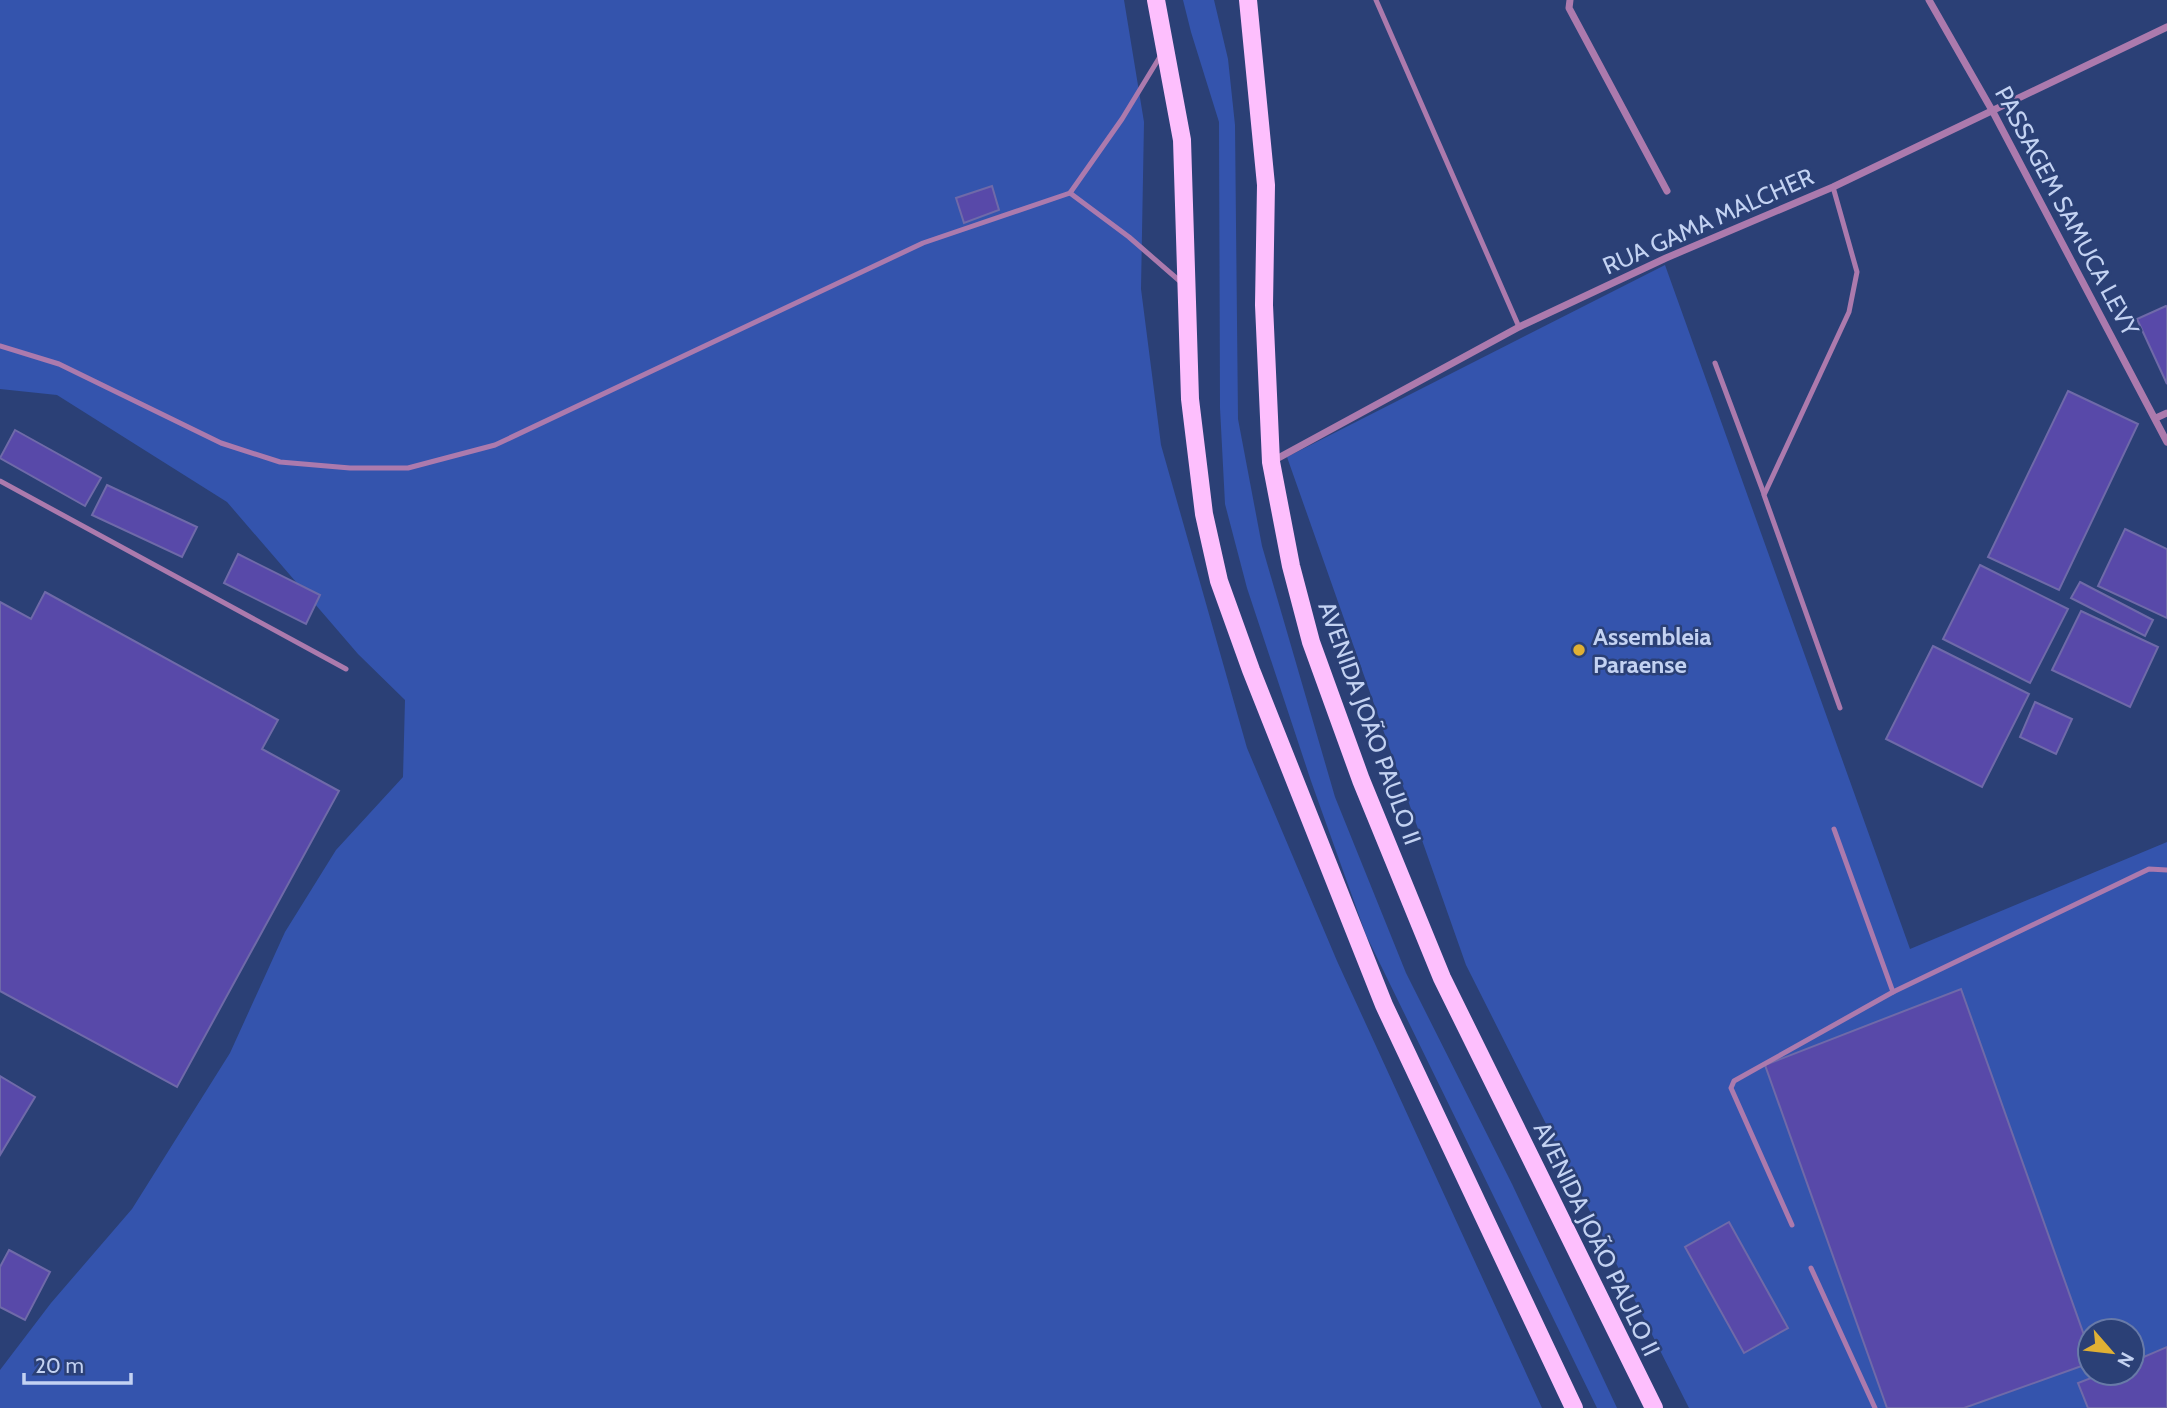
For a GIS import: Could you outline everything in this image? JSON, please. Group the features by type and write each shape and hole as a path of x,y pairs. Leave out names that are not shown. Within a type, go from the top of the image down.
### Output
{"main road":[{"path":"1156,0 1182,140 1190,400 1197,466 1205,514 1224,593 1251,670 1384,1005 1574,1408"},
{"name":"AVENIDA JOÃO PAULO II","path":"1248,0 1266,185 1264,304 1271,462 1291,566 1311,642 1361,780 1442,978 1654,1408"}],"street":[{"path":"1570,0 1569,8 1667,191"},
{"name":"PASSAGEM SAMUCA LEVY","path":"1929,0 1993,112 2167,442"},
{"name":"RUA GAMA MALCHER","path":"1271,462 1519,327 1666,258 1833,187 2167,27"},
{"path":"2156,418 2167,413"}],"lane":[{"path":"1376,0 1519,327"},
{"path":"0,346 59,364 221,443 280,462 350,468 408,468 495,445 922,243 1070,193 1122,119 1166,47"},
{"path":"1764,495 1849,312 1857,272 1833,187"},
{"path":"1070,193 1129,237 1186,286"},
{"path":"1715,363 1840,708"},
{"path":"0,481 346,669"},
{"path":"1834,829 1894,992"},
{"path":"1791,1225 1731,1088 1734,1081 1894,992 2149,869 2167,870"},
{"path":"1811,1268 1875,1408"}],"shaded area":[{"path":"0,0 1124,0 1144,122 1141,289 1161,445 1247,748 1337,961 1542,1408 0,1408 0,1370 51,1303 132,1209 230,1053 285,932 336,850 403,777 405,700 358,654 227,502 57,395 0,389"},
{"path":"1183,0 1214,0 1228,59 1235,125 1238,419 1262,546 1335,797 1406,973 1512,1184 1617,1408 1597,1408 1366,935 1247,588 1225,504 1220,408 1219,122"},
{"name":"Assembleia Paraense","path":"1665,265 1910,949 2167,842 2167,1408 1689,1408 1466,965 1287,457"}],"building":[{"path":"992,186 999,210 964,223 956,198"},
{"path":"2167,307 2167,384 2137,319"},
{"path":"2068,391 2138,424 2059,590 1988,557"},
{"path":"15,430 101,478 85,506 0,458"},
{"path":"107,485 197,527 182,557 92,515"},
{"path":"2125,529 2167,549 2167,618 2098,586"},
{"path":"238,554 320,595 306,624 224,583"},
{"path":"1980,565 2068,609 2030,683 1943,639"},
{"path":"2080,582 2153,620 2145,636 2071,598"},
{"path":"45,592 278,720 262,749 339,791 177,1087 0,991 0,602 31,619"},
{"path":"2081,611 2158,647 2130,707 2052,670"},
{"path":"1933,646 2029,694 1982,787 1886,739"},
{"path":"2035,702 2072,719 2056,754 2020,737"},
{"path":"1961,989 2078,1317 2076,1368 1964,1408 1887,1408 1765,1065"},
{"path":"0,1076 35,1097 0,1155"},
{"path":"1729,1222 1788,1328 1744,1353 1685,1247"},
{"path":"9,1250 50,1272 25,1320 0,1307 0,1267"},
{"path":"2167,1347 2167,1408 2088,1408 2080,1387 2146,1387 2146,1356"}],"place":[{"name":"Assembleia Paraense","path":"1579,650"}]}
